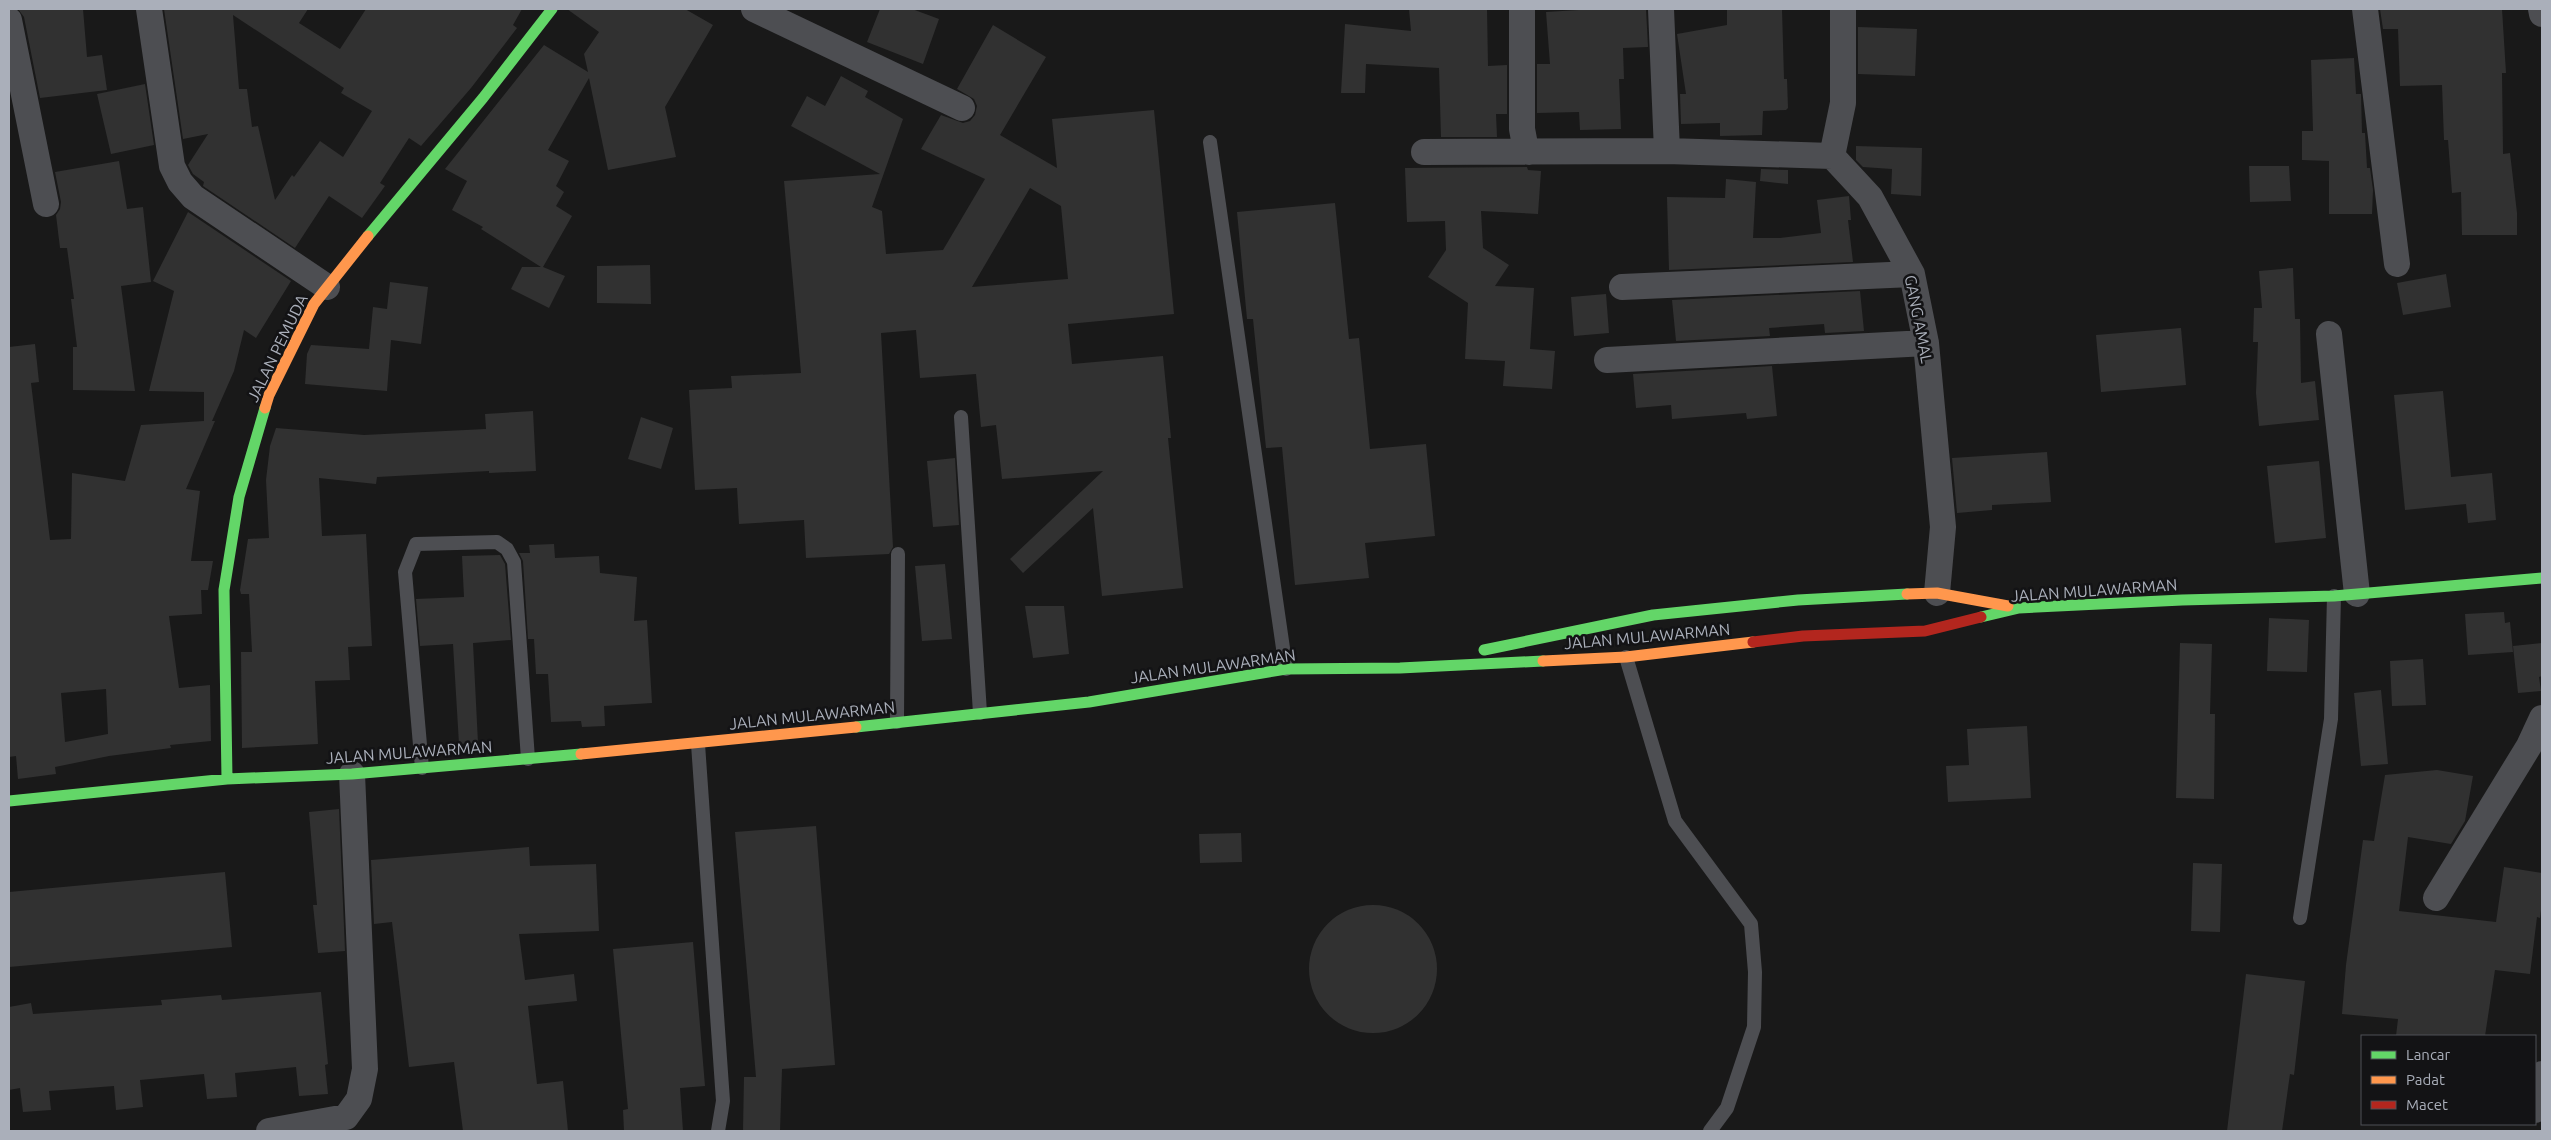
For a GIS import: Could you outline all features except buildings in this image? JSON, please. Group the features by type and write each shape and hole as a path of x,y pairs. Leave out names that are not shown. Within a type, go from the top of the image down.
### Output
{"main road":[{"name":"JALAN PEMUDA","path":"227,778 224,590 239,497 269,395 314,304 415,176 483,98 552,9"},
{"name":"JALAN MULAWARMAN","path":"9,801 227,778 352,774 698,744 1089,702 1286,669 1400,668 1626,657 1803,636 1925,631 2019,608 2345,595 2542,578"},
{"path":"1400,668 1653,616 1798,600 1937,593 2019,608"}],"street":[{"path":"149,9 172,166 180,182 193,197 327,287"},
{"path":"754,9 962,108"},
{"path":"1522,9 1522,129 1525,145 1529,152"},
{"path":"1661,9 1667,151"},
{"path":"1424,152 1667,151 1832,156 1843,103 1843,9"},
{"path":"2365,9 2397,264"},
{"path":"2541,9 2542,14"},
{"path":"9,20 46,204"},
{"name":"GANG AMAL","path":"1832,156 1870,197 1912,274 1926,343 1943,526 1937,593"},
{"path":"1622,287 1912,274"},
{"path":"2329,334 2345,595"},
{"path":"1607,360 1926,343"},
{"path":"2436,898 2529,746 2542,718"},
{"path":"278,1131 346,1117 359,1099 365,1069 352,774"},
{"path":"2536,1105 2542,1074"}],"lane":[{"path":"1210,142 1286,669"},
{"path":"961,418 980,713"},
{"path":"422,768 405,572 416,544 497,542 507,549 514,562 528,759"},
{"path":"897,722 898,554"},
{"path":"2300,918 2331,719 2345,595"},
{"path":"1626,657 1675,821 1751,924 1755,972 1754,1027 1727,1108 1710,1131"},
{"path":"698,744 723,1101 718,1131"}],"traffic: fast":[{"path":"368,236 483,98 552,9"},
{"path":"227,779 224,590 239,497 265,408"},
{"path":"1981,617 2019,608 2182,600 2334,596 2542,578"},
{"path":"1484,650 1653,615 1798,600 1907,594"},
{"path":"856,727 1089,702 1286,669 1400,668 1543,661"},
{"path":"9,801 227,779 352,774 581,754"}],"traffic: slow":[{"path":"265,408 269,395 314,304 368,236"},
{"path":"1907,594 1937,593 2008,606"},
{"path":"1543,661 1626,657 1753,642"},
{"path":"581,754 856,727"}],"traffic: jam":[{"path":"1753,642 1803,636 1925,631 1981,617"}]}
